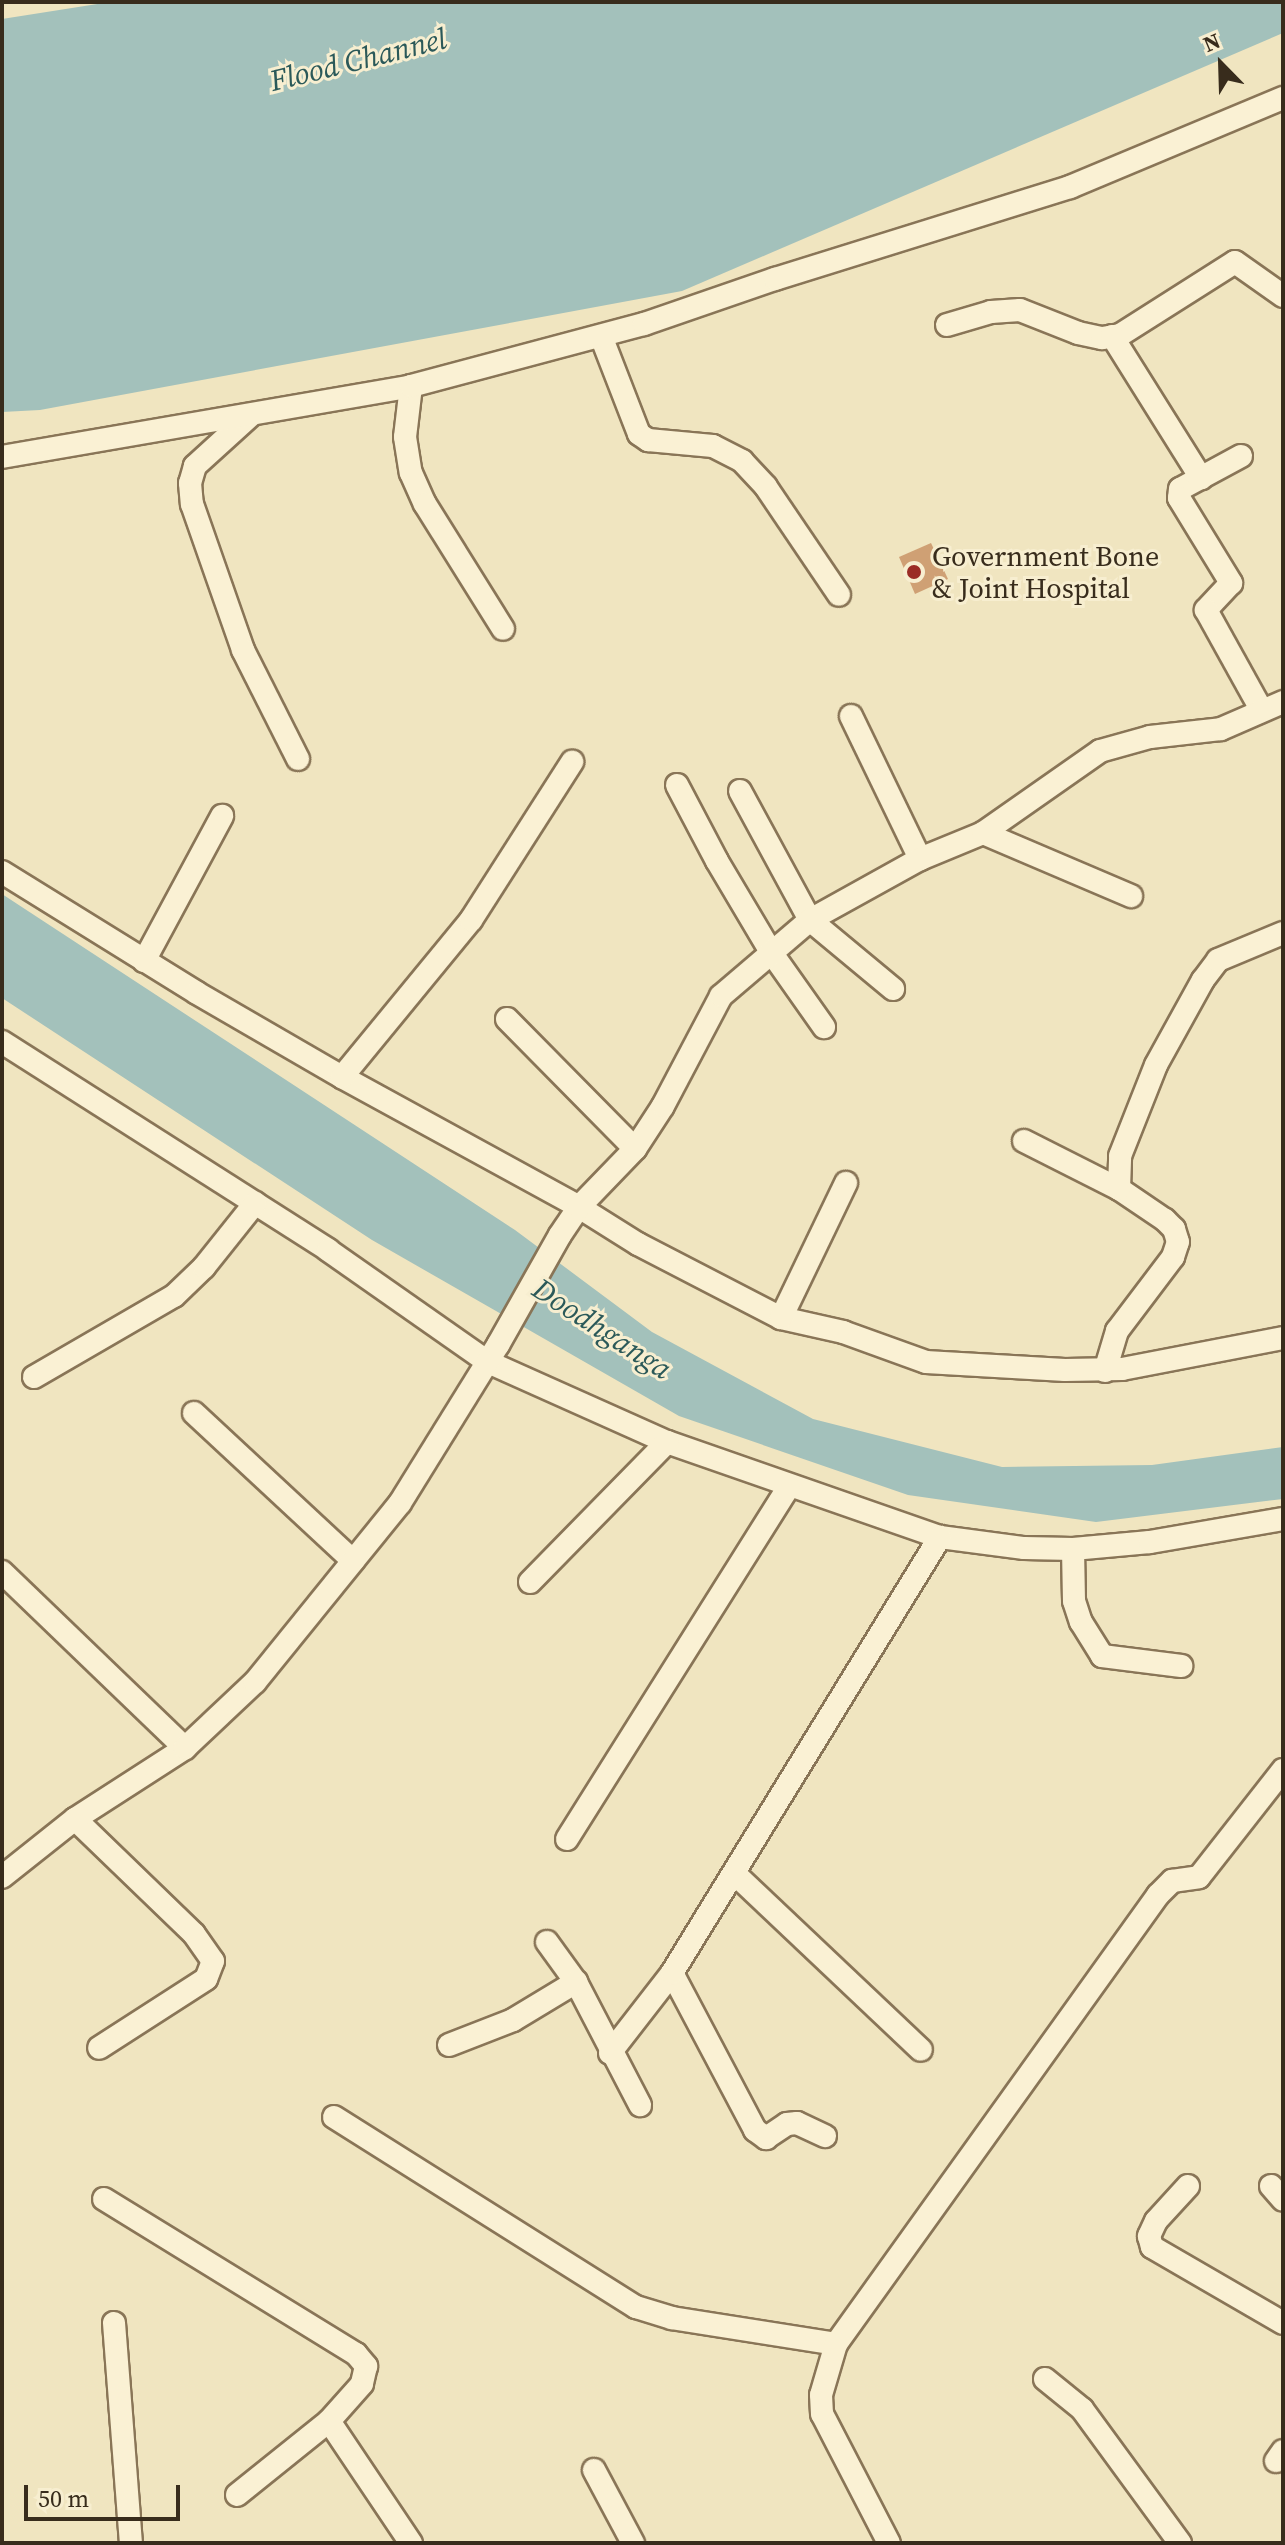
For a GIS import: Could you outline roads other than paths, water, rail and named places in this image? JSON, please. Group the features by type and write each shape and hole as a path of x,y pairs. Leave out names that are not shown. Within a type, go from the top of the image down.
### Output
{"street":[{"path":"2,457 411,386 601,336 1070,187 1283,98"},
{"path":"947,325 991,312 1020,310 1078,333 1112,336 1141,323 1228,263 1239,263 1283,296"},
{"path":"601,336 639,434 648,440 713,446 742,461 766,487 839,595"},
{"path":"1112,336 1201,478"},
{"path":"411,386 405,437 411,473 425,504 503,629"},
{"path":"252,414 195,466 190,483 192,504 243,650 298,759"},
{"path":"1241,456 1180,489 1179,498 1231,583 1206,610 1262,711"},
{"path":"2,1877 75,1819 185,1748 255,1682 400,1503 493,1353 560,1235 579,1207 635,1149 695,1051 721,996 810,920 920,859 983,833 1100,751 1150,737 1221,729 1283,702"},
{"path":"851,716 920,859"},
{"path":"342,1077 471,920 572,762"},
{"path":"677,785 717,861 771,952 824,1027"},
{"path":"740,791 810,920 893,989"},
{"path":"144,961 222,816"},
{"path":"983,833 1131,896"},
{"path":"2,872 144,961 342,1077 579,1207 638,1244 781,1318 843,1332 926,1362 1105,1371 1283,1338"},
{"path":"1119,1189 1120,1156 1156,1065 1203,980 1218,960 1283,933"},
{"path":"507,1019 635,1149"},
{"path":"2,1042 493,1353 667,1442 789,1487 940,1537 1024,1548 1073,1549 1150,1542 1283,1519"},
{"path":"1024,1141 1119,1189 1174,1229 1178,1242 1173,1257 1117,1331 1105,1371"},
{"path":"781,1318 846,1183"},
{"path":"34,1377 174,1296 204,1267 255,1203"},
{"path":"194,1413 353,1561"},
{"path":"530,1582 667,1442"},
{"path":"567,1839 789,1487"},
{"path":"610,2053 672,1973 940,1537"},
{"path":"1073,1549 1074,1601 1081,1622 1102,1656 1181,1666"},
{"path":"2,1572 185,1748"},
{"path":"889,2543 822,2414 821,2395 836,2344 1158,1895 1172,1881 1199,1877 1283,1770"},
{"path":"75,1819 194,1934 213,1961 206,1979 99,2048"},
{"path":"734,1873 921,2050"},
{"path":"547,1942 576,1982 610,2053 640,2105"},
{"path":"672,1973 755,2130 766,2138 787,2124 797,2123 825,2136"},
{"path":"449,2045 513,2020 576,1982"},
{"path":"334,2117 636,2307 672,2318 836,2344"},
{"path":"1188,2186 1156,2221 1149,2236 1152,2247 1283,2323"},
{"path":"104,2199 363,2361 367,2372 362,2384 329,2421 237,2495"},
{"path":"114,2323 131,2543"},
{"path":"1045,2379 1082,2409 1180,2543"},
{"path":"329,2421 411,2543"},
{"path":"594,2470 633,2543"}],"water":[{"name":"Flood Channel","path":"110,2 1283,2 1283,33 682,291 40,410 2,412 2,19"},
{"name":"Doodhganga","path":"2,894 515,1230 652,1332 813,1419 1002,1467 1152,1465 1283,1447 1283,1499 1096,1522 908,1495 679,1416 372,1240 2,998"}],"place":[{"name":"Government Bone & Joint Hospital","path":"914,572"}]}
